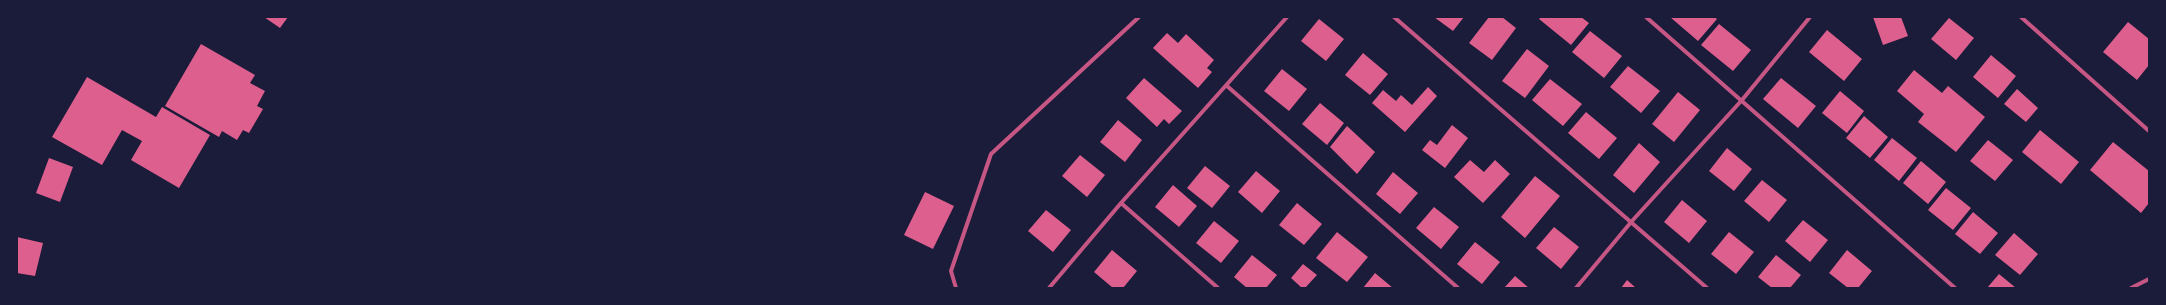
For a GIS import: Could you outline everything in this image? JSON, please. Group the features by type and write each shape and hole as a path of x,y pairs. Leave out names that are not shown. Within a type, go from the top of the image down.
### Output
{"street":[{"path":"956,288 951,271 991,154 1139,17"},
{"path":"1049,288 1121,203 1288,17"},
{"path":"1394,17 1632,221 1707,288"},
{"path":"1646,17 1955,288"},
{"path":"1576,288 1632,221 1742,100 1810,17"},
{"path":"2021,17 2149,130"},
{"path":"1227,86 1458,288"},
{"path":"1121,203 1218,288"},
{"path":"2131,288 2149,279"}],"building":[{"path":"264,17 288,17 280,28"},
{"path":"1434,17 1464,17 1453,31"},
{"path":"1489,17 1502,17 1516,28 1492,60 1469,43"},
{"path":"1541,17 1581,17 1589,23 1571,45 1539,19"},
{"path":"1670,17 1714,17 1717,19 1698,41"},
{"path":"1873,17 1901,17 1908,36 1883,45"},
{"path":"1949,18 1974,38 1956,60 1931,39"},
{"path":"1319,19 1344,39 1326,61 1301,41"},
{"path":"2128,22 2149,39 2149,65 2137,80 2103,52"},
{"path":"1719,24 1751,50 1733,71 1701,45"},
{"path":"1827,30 1862,59 1844,81 1809,52"},
{"path":"1590,31 1622,56 1604,78 1572,52"},
{"path":"1167,33 1178,43 1186,34 1214,60 1207,68 1212,72 1198,88 1153,48"},
{"path":"201,44 255,75 250,83 265,91 257,106 263,109 249,133 243,130 237,140 222,131 219,137 165,106"},
{"path":"1527,49 1549,66 1525,98 1502,81"},
{"path":"1363,53 1388,74 1370,95 1345,75"},
{"path":"1991,55 2016,76 1998,98 1973,77"},
{"path":"1628,66 1660,91 1641,113 1610,87"},
{"path":"1282,69 1307,89 1289,111 1264,91"},
{"path":"1914,70 1942,93 1948,86 1985,117 1956,152 1918,122 1924,114 1897,91"},
{"path":"87,77 156,117 162,107 210,135 179,188 131,160 142,141 122,130 102,165 52,137"},
{"path":"1144,78 1182,111 1169,124 1164,119 1157,127 1126,98"},
{"path":"1781,78 1816,106 1798,128 1763,99"},
{"path":"1550,79 1582,104 1563,126 1532,100"},
{"path":"1428,87 1437,96 1405,132 1372,103 1383,90 1396,101 1401,95 1412,105"},
{"path":"2017,89 2038,108 2026,122 2004,104"},
{"path":"1840,91 1864,111 1847,133 1822,113"},
{"path":"1678,92 1700,110 1674,142 1652,124"},
{"path":"1320,103 1344,123 1327,145 1302,124"},
{"path":"1586,112 1617,138 1599,159 1568,133"},
{"path":"1864,116 1888,137 1870,158 1846,138"},
{"path":"1118,120 1142,140 1125,162 1100,142"},
{"path":"1452,125 1468,138 1445,168 1422,150 1430,140 1437,145"},
{"path":"1347,126 1375,152 1357,174 1330,147"},
{"path":"2040,130 2079,162 2061,184 2022,152"},
{"path":"1892,138 1917,158 1899,181 1874,160"},
{"path":"1988,140 2013,160 1995,181 1970,161"},
{"path":"2113,142 2149,171 2149,203 2141,213 2090,170"},
{"path":"1639,143 1660,162 1634,193 1613,175"},
{"path":"1727,148 1752,169 1734,191 1709,171"},
{"path":"1080,155 1105,175 1087,197 1062,176"},
{"path":"49,158 73,167 60,202 36,193"},
{"path":"1470,160 1484,172 1495,160 1510,174 1483,203 1454,177"},
{"path":"1921,161 1946,182 1928,204 1903,183"},
{"path":"1205,166 1230,186 1212,208 1187,188"},
{"path":"1256,171 1280,191 1262,213 1238,192"},
{"path":"1393,172 1418,193 1400,214 1376,194"},
{"path":"1535,176 1560,196 1525,238 1501,217"},
{"path":"1762,180 1787,200 1769,222 1744,201"},
{"path":"1173,185 1197,206 1179,227 1155,207"},
{"path":"1946,188 1971,208 1953,230 1928,210"},
{"path":"925,192 954,206 933,249 904,235"},
{"path":"1682,200 1707,221 1689,243 1664,222"},
{"path":"1297,203 1322,224 1304,245 1279,225"},
{"path":"1434,207 1459,227 1441,249 1416,228"},
{"path":"1046,210 1071,230 1053,252 1028,231"},
{"path":"1973,212 1998,233 1980,254 1955,234"},
{"path":"1803,220 1828,240 1810,262 1785,241"},
{"path":"1214,221 1239,241 1221,263 1196,243"},
{"path":"1554,227 1579,247 1561,269 1536,248"},
{"path":"1337,232 1368,257 1347,282 1316,258"},
{"path":"1729,232 1754,252 1736,274 1711,254"},
{"path":"2014,233 2038,254 2020,275 1995,255"},
{"path":"17,237 43,243 35,276 17,273"},
{"path":"1475,242 1500,262 1482,284 1457,264"},
{"path":"1112,250 1137,271 1123,288 1113,288 1094,272"},
{"path":"1847,250 1872,271 1858,288 1848,288 1829,273"},
{"path":"1252,255 1277,275 1266,288 1247,288 1234,277"},
{"path":"1776,255 1801,275 1790,288 1772,288 1758,277"},
{"path":"1303,264 1317,275 1305,288 1302,288 1291,278"},
{"path":"1375,273 1393,288 1363,288"},
{"path":"1999,274 2016,288 1987,288"},
{"path":"1515,276 1529,288 1504,288"},
{"path":"1627,280 1636,288 1621,288"}]}
